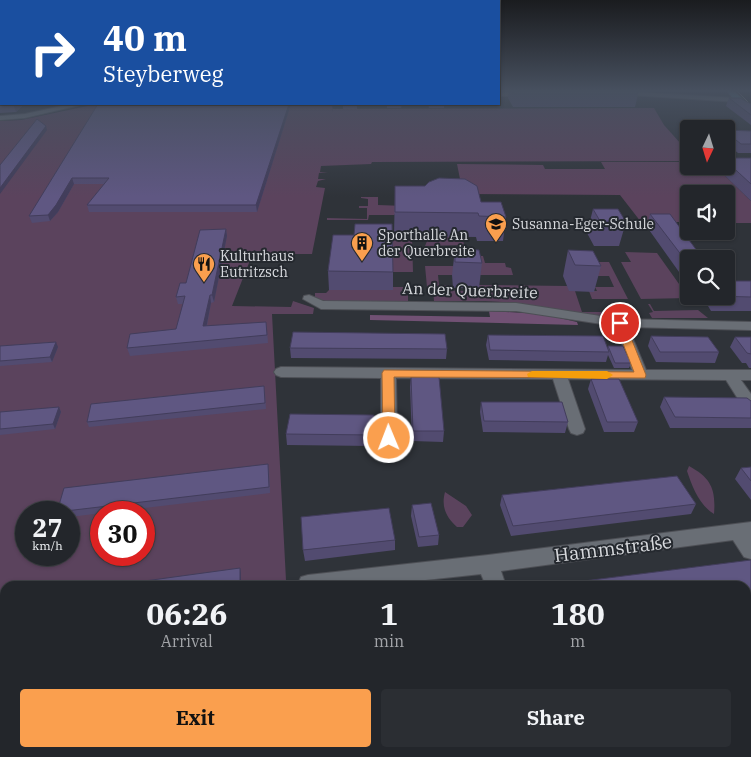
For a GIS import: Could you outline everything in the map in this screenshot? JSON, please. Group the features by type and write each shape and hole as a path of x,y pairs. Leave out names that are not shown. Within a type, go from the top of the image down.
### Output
{"street":[{"name":"An der Querbreite","path":"309,299 322,305 516,307 620,323 751,326"},
{"path":"620,323 641,375"},
{"path":"281,372 751,375"},
{"path":"388,373 389,438"},
{"path":"559,375 577,430"},
{"path":"730,375 751,406"},
{"name":"Hammstraße","path":"335,581 488,564 744,530 751,551"},
{"path":"488,564 494,581"}],"shaded area":[{"path":"0,126 665,126 680,143 680,161 372,162 371,164 321,166 320,172 328,172 319,173 318,179 326,179 318,181 316,187 325,188 312,254 263,254 254,250 232,306 291,307 293,301 314,308 313,314 272,314 286,580 0,581"},
{"path":"601,162 680,162 680,175 724,175 734,185 680,185 680,222 641,222 620,195 463,194 457,164 543,165 545,169 605,169"},
{"path":"735,185 751,201 751,223 735,223"},
{"path":"361,197 378,197 378,205 405,206 394,215 369,215 368,220 327,220 327,218 367,219 367,208 359,208 359,206 368,206 368,199"},
{"path":"461,229 464,245 425,246 429,236"},
{"path":"358,237 412,238 413,272 392,272"},
{"path":"625,252 657,253 680,285 680,298 641,299 621,262 631,262"},
{"path":"464,256 483,256 485,263 505,263 506,267 511,268 513,275 464,275"},
{"path":"580,262 609,262 628,299 592,299 589,291 597,291 595,287 614,287 609,276 582,276"},
{"path":"425,266 455,266 457,275 438,275 439,285 452,285 453,287 427,287"},
{"path":"479,285 567,286 575,291 582,312 635,312 638,318 605,318 518,303 434,301 433,290 467,291 467,288 479,288"},
{"path":"393,287 408,287 408,301 326,301 315,297 315,293 326,293 329,290 392,290"},
{"path":"648,304 650,304 654,311 698,310 708,318 652,318 649,313 653,312"},
{"path":"489,311 542,314 577,322 578,325 370,320 370,315 490,317"},
{"path":"689,466 702,475 710,485 714,498 714,514 704,506 697,495 687,471"},
{"path":"445,492 466,506 472,515 463,527 457,527 447,515 444,507"}],"building":[{"path":"31,126 46,126 0,188 0,165"},
{"path":"84,126 282,126 256,205 87,205 109,178 72,178 48,215 29,216"},
{"path":"735,130 751,131 751,144 741,144 735,139"},
{"path":"735,158 751,158 751,184 735,169"},
{"path":"439,178 465,179 477,186 481,202 501,202 506,217 479,216 478,213 395,212 395,186 425,186"},
{"path":"593,209 618,209 626,222 600,221"},
{"path":"650,214 670,214 680,228 680,240 689,240 696,250 680,250 680,253"},
{"path":"355,224 392,224 393,272 328,271 333,235 354,235"},
{"path":"226,229 212,295 210,295 203,326 266,322 267,335 127,348 130,334 176,329 185,296 176,297 180,283 186,283 200,230"},
{"path":"455,249 479,250 482,263 455,262"},
{"path":"568,250 593,251 601,266 575,265"},
{"path":"735,281 751,281 751,297 735,297"},
{"path":"293,332 445,334 447,349 290,348"},
{"path":"488,335 603,336 609,352 490,350"},
{"path":"651,336 708,337 719,352 660,352"},
{"path":"735,337 751,337 751,354 747,353"},
{"path":"56,342 50,357 0,361 0,346"},
{"path":"608,346 623,346 631,363 615,363"},
{"path":"411,377 439,377 444,431 413,431"},
{"path":"591,379 619,379 638,422 607,422"},
{"path":"264,386 265,403 87,422 91,404"},
{"path":"664,397 747,398 751,401 751,418 675,417"},
{"path":"481,402 562,402 568,422 484,421"},
{"path":"59,407 53,424 0,429 0,412"},
{"path":"290,414 374,415 373,435 286,434"},
{"path":"268,464 269,487 150,501 90,501 90,508 80,509 80,501 60,501 64,488"},
{"path":"751,467 751,481 741,468"},
{"path":"677,476 696,504 513,526 502,495"},
{"path":"431,503 439,535 419,537 412,505"},
{"path":"389,508 395,540 303,550 301,517"},
{"path":"751,560 751,581 584,581"},
{"path":"240,568 240,581 145,581"}],"slow traffic":[{"path":"532,374 607,375"}],"place":[{"name":"Susanna-Eger-Schule","path":"496,243"},
{"name":"Sporthalle An der Querbreite","path":"362,262"},
{"name":"Kulturhaus Eutritzsch","path":"204,283"}],"route":[{"path":"389,438 388,373 641,375 620,323"}]}
